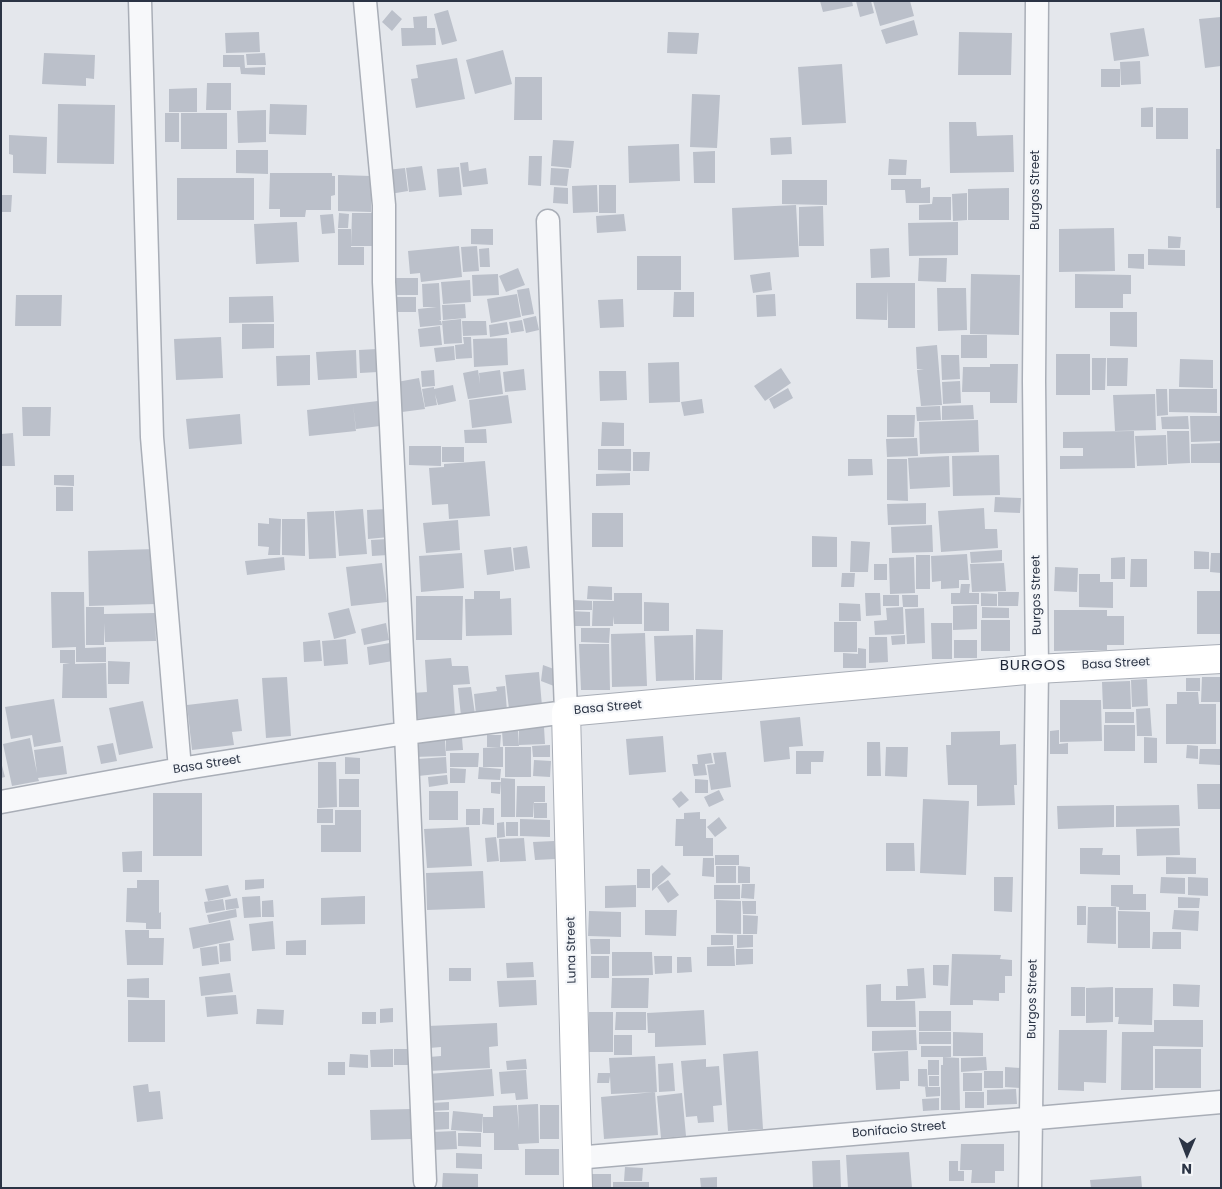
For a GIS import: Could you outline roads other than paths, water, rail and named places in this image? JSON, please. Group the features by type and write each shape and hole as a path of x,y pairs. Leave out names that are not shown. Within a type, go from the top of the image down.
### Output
{"street":[{"path":"140,1 152,437 180,770"},
{"path":"366,1 384,205 384,282 425,1181"},
{"name":"Burgos Street","path":"1030,1188 1038,669 1034,381 1037,1"},
{"path":"548,221 566,712"},
{"name":"Basa Street","path":"1,802 406,733 566,712 1038,669 1221,659"},
{"name":"Luna Street","path":"566,712 578,1188"},
{"name":"Bonifacio Street","path":"576,1158 1221,1102"}],"district":[{"name":"BURGOS","path":"1033,666"}]}
